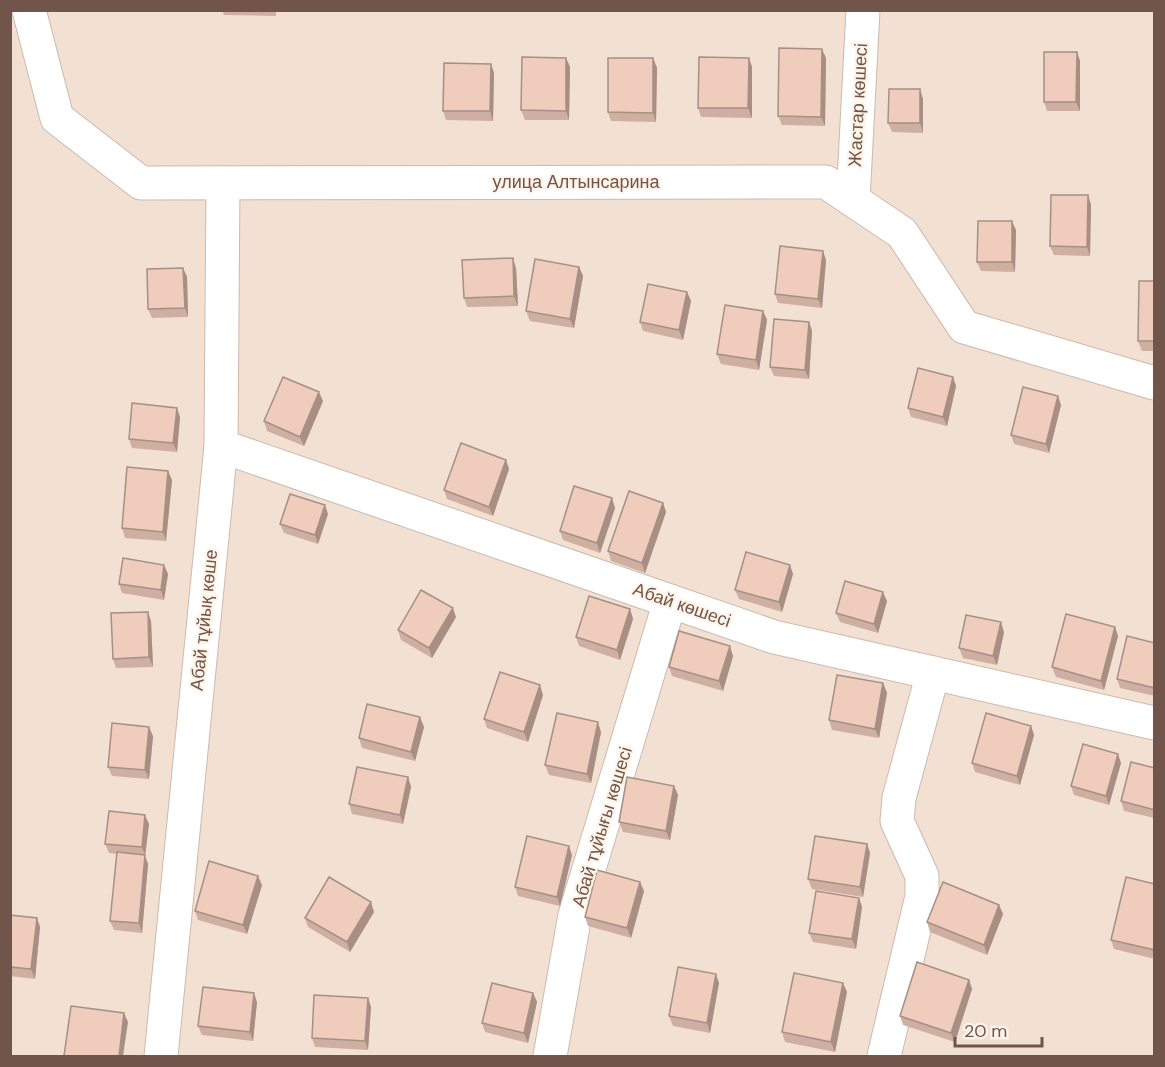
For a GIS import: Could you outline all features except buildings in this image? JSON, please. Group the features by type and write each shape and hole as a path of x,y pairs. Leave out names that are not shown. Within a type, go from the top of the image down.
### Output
{"street":[{"name":"улица Алтынсарина","path":"29,10 57,118 141,183 826,182 902,233 964,327 1155,383"},
{"name":"Жастар көшесі","path":"853,200 863,10"},
{"name":"Абай тұйық көше","path":"161,1056 221,446 223,183"},
{"name":"Абай көшесі","path":"221,446 774,637 1155,723"},
{"name":"Абай тұйығы көшесі","path":"550,1056 575,915 670,601"},
{"path":"884,1056 921,896 922,876 897,822 899,798 933,673"}],"shaded area":[{"path":"10,11 1154,11 1154,1056 11,1056"}]}
